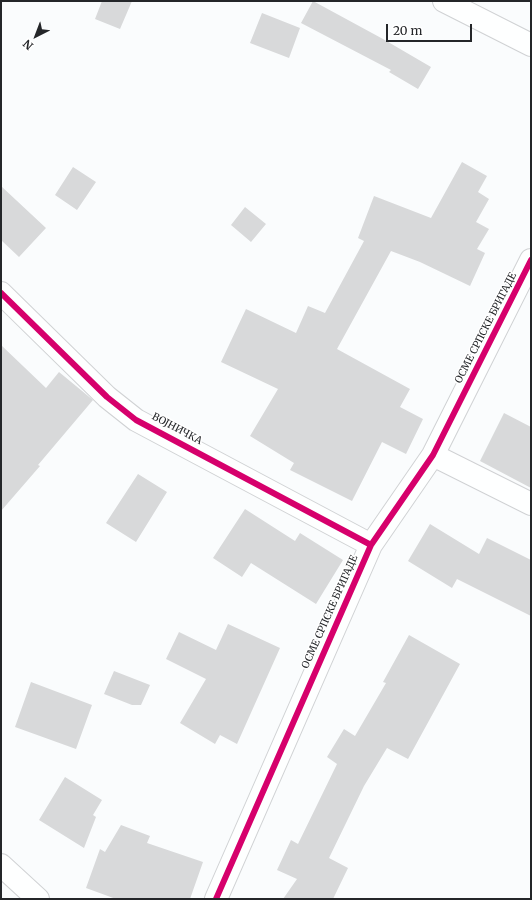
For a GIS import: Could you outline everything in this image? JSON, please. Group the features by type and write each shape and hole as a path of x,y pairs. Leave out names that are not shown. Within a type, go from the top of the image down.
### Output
{"street":[{"path":"444,1 531,45"},
{"name":"ОСМЕ СРПСКЕ БРИГАДЕ","path":"216,899 371,545 433,455 531,260"},
{"name":"ВОЈНИЧКА","path":"1,293 102,392 136,420 371,545"},
{"path":"433,455 531,504"},
{"path":"1,865 38,899"}],"building":[{"path":"102,1 132,1 120,29 95,19"},
{"path":"313,1 431,67 418,89 389,72 391,70 301,23"},
{"path":"262,13 300,28 289,58 250,43"},
{"path":"462,162 487,176 478,192 489,199 476,222 489,229 477,249 485,253 470,286 420,262 391,251 337,349 410,389 400,407 423,419 406,454 382,442 352,501 290,470 294,463 250,436 278,389 221,362 246,309 296,333 308,306 325,313 364,241 358,238 374,196 431,218"},
{"path":"73,167 96,182 77,210 55,195"},
{"path":"1,186 46,228 19,257 1,240"},
{"path":"245,207 266,224 251,242 231,225"},
{"path":"1,345 46,388 59,372 93,400 38,465 40,466 1,511"},
{"path":"504,413 531,427 531,488 480,461"},
{"path":"138,474 167,492 136,542 106,523"},
{"path":"245,509 295,541 300,533 343,560 316,604 251,563 242,577 213,558"},
{"path":"430,524 479,554 487,538 531,560 531,616 457,579 452,588 408,561"},
{"path":"228,624 280,648 237,744 220,735 215,744 180,723 206,679 166,659 179,632 216,650"},
{"path":"409,635 460,664 408,759 387,748 364,786 329,858 348,868 333,899 283,899 297,879 277,870 291,840 298,844 337,764 327,757 344,729 355,736 386,683 383,682"},
{"path":"114,671 150,685 141,705 132,705 104,694"},
{"path":"31,682 92,705 76,749 15,727"},
{"path":"65,777 102,800 93,815 96,817 84,848 39,820"},
{"path":"121,825 150,836 147,843 203,862 190,899 116,899 86,888 100,849 105,852"}],"cycle path":[{"path":"216,899 371,545 433,455 531,260"},
{"path":"1,293 107,397 136,420 371,545"}]}
